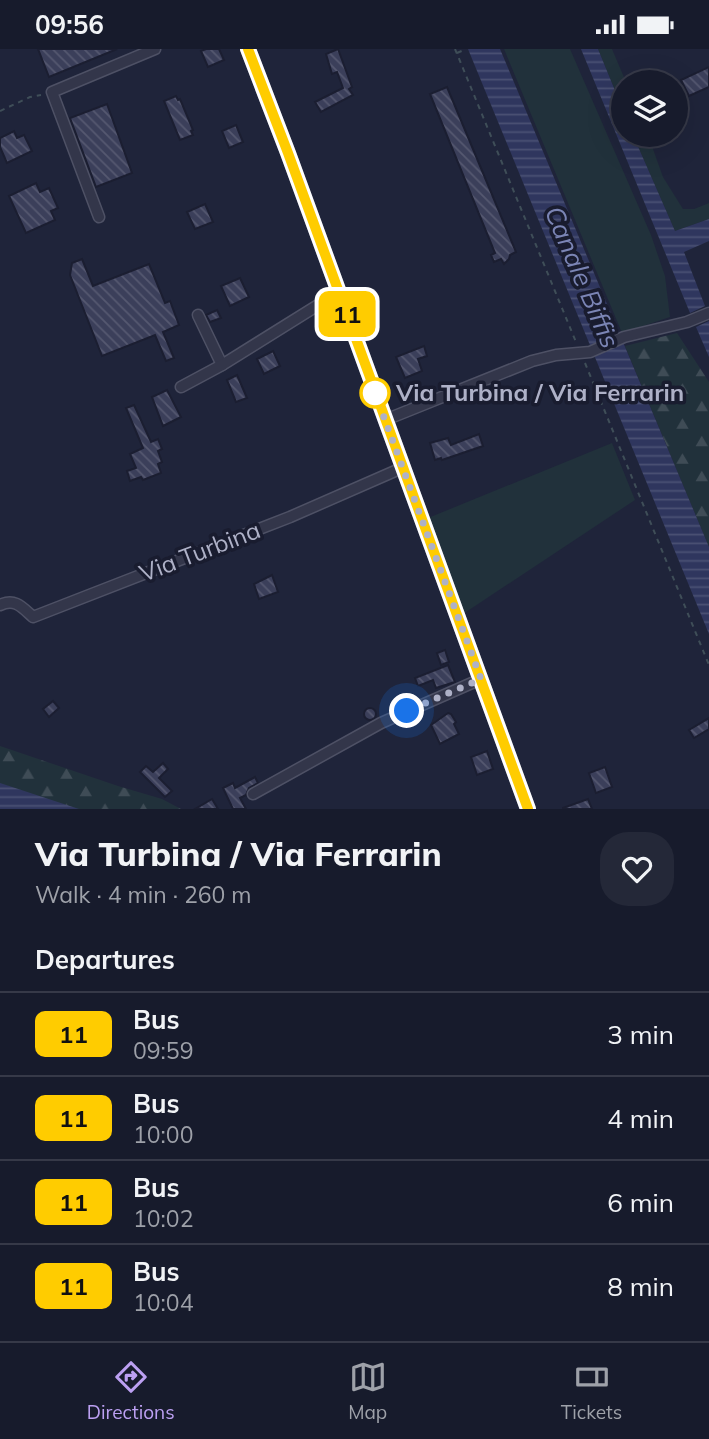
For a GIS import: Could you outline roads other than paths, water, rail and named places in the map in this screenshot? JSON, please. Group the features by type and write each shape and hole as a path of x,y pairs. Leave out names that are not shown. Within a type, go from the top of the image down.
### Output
{"street":[{"path":"99,217 52,92 155,49"},
{"path":"248,49 528,809"},
{"path":"181,387 222,365 339,292"},
{"path":"385,421 532,362 556,355 590,352 624,337 687,322 709,313"},
{"path":"198,315 222,365"},
{"name":"Via Turbina","path":"0,605 8,601 16,603 33,617 290,517 402,468"},
{"path":"253,794 381,723 481,679"}],"water":[{"name":"Canale Biffis","path":"468,49 500,49 709,547 709,634"},
{"path":"581,49 598,49 611,81 611,122"},
{"path":"621,147 638,147 675,231 709,219 709,241 684,252 705,306 690,313"},
{"path":"709,321 709,357 696,327"},
{"path":"0,783 79,809 0,809"}],"place":[{"name":"Via Turbina / Via Ferrarin","path":"375,393"}]}
